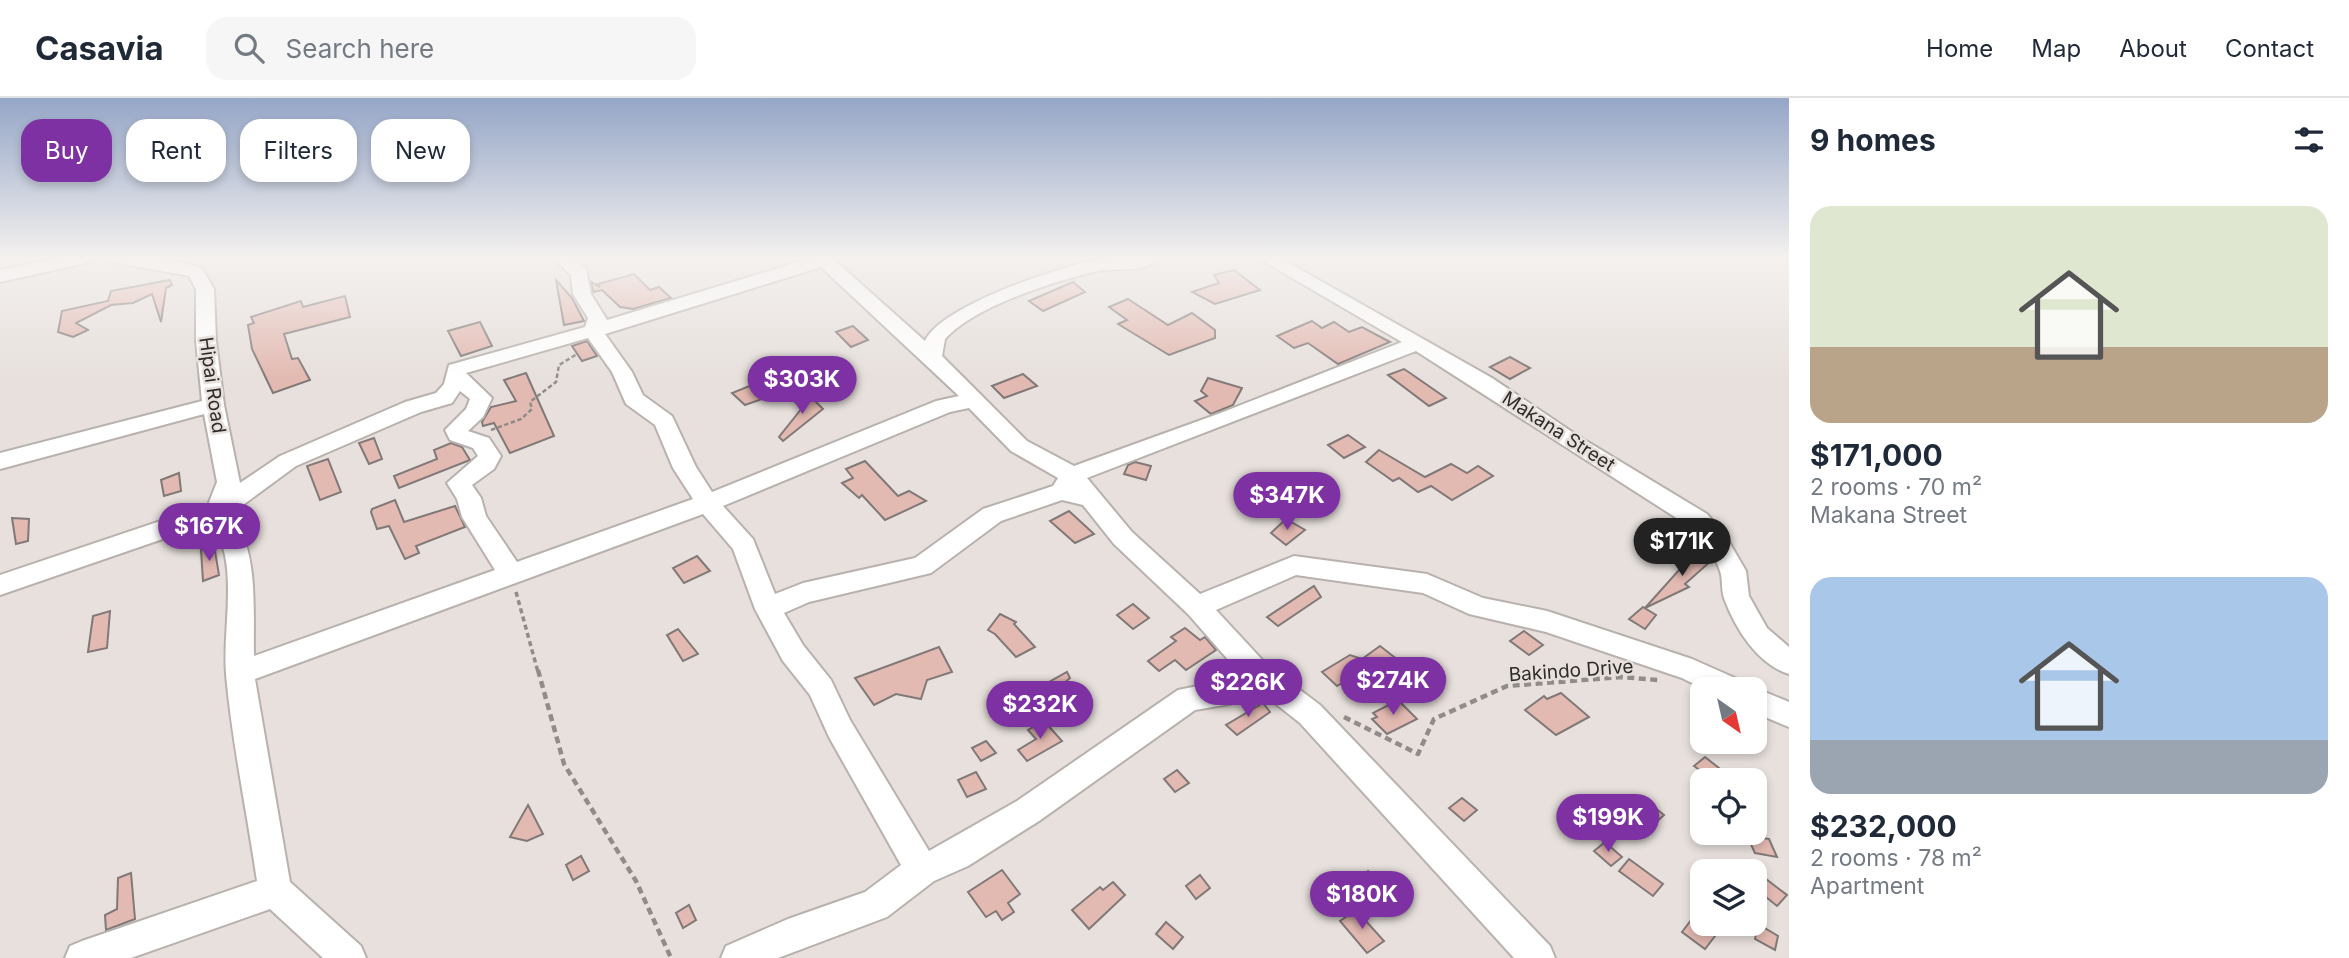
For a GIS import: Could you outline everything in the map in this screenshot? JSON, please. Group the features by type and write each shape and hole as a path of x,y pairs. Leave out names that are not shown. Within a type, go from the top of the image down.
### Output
{"street":[{"name":"Hipai Road","path":"205,298 206,341 213,405 229,482 218,511"},
{"path":"585,298 598,318 593,331"},
{"path":"0,586 218,511 288,461 413,407 443,398 456,376 456,369 593,331 693,298"},
{"path":"865,298 1019,446 1066,484 1089,498 1123,538 1197,607 1257,673 1310,714 1538,958"},
{"path":"931,359 938,334 966,314 1001,298"},
{"name":"Makana Street","path":"1338,298 1418,343 1698,520 1716,541 1733,571 1736,596 1757,636 1789,663"},
{"path":"593,331 622,372 634,399 664,421 685,468 708,503 744,545 768,610 793,653 821,688 839,728 922,870"},
{"path":"768,610 803,593 922,566 992,515 1418,343"},
{"path":"456,376 481,398 475,412 456,430 458,435 474,439 490,456 486,464 459,483 469,498 474,517 511,574"},
{"path":"240,673 708,503 944,406 974,400"},
{"path":"0,461 213,405"},
{"path":"218,511 232,533 240,578 240,673 275,891 349,958"},
{"path":"1197,607 1294,565 1427,584 1478,607 1548,622 1707,677"},
{"path":"738,958 788,936 875,905 922,870 957,855 1028,811 1188,699 1230,692 1257,673"},
{"path":"1768,706 1789,715"},
{"path":"82,958 275,891"}],"path":[{"path":"474,439 521,419 532,408 530,402 555,382 559,365 577,354"},
{"path":"511,574 564,764 636,881 671,958"},
{"name":"Bakindo Drive","path":"1310,714 1329,710 1418,754 1434,719 1507,686 1621,677 1662,681"}],"building":[{"path":"109,298 143,298 133,303 111,305 76,323 88,330 73,337 58,332 62,311 108,301"},
{"path":"153,298 165,298 161,322"},
{"path":"346,298 350,317 284,334 292,359 298,358 310,380 273,393 252,349 248,325 254,323 251,317 301,301 303,307"},
{"path":"559,298 572,298 584,321 564,325"},
{"path":"611,298 671,298 633,309 620,307"},
{"path":"1036,298 1071,298 1043,311 1029,301"},
{"path":"1204,298 1234,298 1215,304"},
{"path":"1128,299 1168,325 1192,313 1215,330 1215,338 1169,355 1118,324 1127,320 1109,307"},
{"path":"1312,321 1322,328 1334,322 1349,332 1362,327 1390,342 1338,364 1308,343 1294,348 1277,336"},
{"path":"480,322 492,346 461,356 448,331"},
{"path":"853,326 868,340 851,347 836,332"},
{"path":"587,341 597,356 582,361 572,346"},
{"path":"1510,357 1530,368 1510,379 1490,367"},
{"path":"1404,369 1446,398 1429,406 1388,375"},
{"path":"526,373 554,436 510,453 494,423 483,426 482,422 491,407 516,401 504,380"},
{"path":"1023,374 1037,386 1004,398 992,386"},
{"path":"774,376 787,390 745,405 732,393"},
{"path":"1208,378 1242,388 1233,405 1211,414 1195,401 1207,396 1201,391"},
{"path":"809,395 823,409 783,441 779,437 802,408 794,401"},
{"path":"1348,435 1365,447 1344,458 1328,445"},
{"path":"374,438 382,459 369,464 359,443"},
{"path":"451,443 462,447 470,460 399,488 394,476 437,459 434,450"},
{"path":"1379,450 1425,477 1451,464 1467,473 1478,466 1493,476 1452,500 1431,486 1418,492 1399,478 1393,481 1366,462"},
{"path":"328,459 341,492 320,500 307,466"},
{"path":"865,461 898,496 909,491 926,501 885,520 862,495 859,498 842,483 853,478 846,469"},
{"path":"1135,462 1151,466 1146,480 1124,474 1128,465"},
{"path":"179,473 181,491 164,496 161,480"},
{"path":"395,500 404,522 455,506 465,527 416,546 419,553 405,559 389,526 377,529 371,512 372,509"},
{"path":"1069,511 1094,534 1075,543 1050,521"},
{"path":"12,518 29,519 28,541 16,544"},
{"path":"1286,519 1305,530 1286,545 1271,533"},
{"path":"214,545 219,575 203,581 201,550"},
{"path":"1703,551 1712,560 1685,584 1689,587 1645,608 1688,560 1690,562"},
{"path":"697,556 710,571 684,583 673,568"},
{"path":"1314,586 1321,597 1278,626 1267,617"},
{"path":"1133,604 1149,618 1133,629 1117,615"},
{"path":"1643,607 1656,615 1645,629 1629,619"},
{"path":"110,611 107,648 88,652 93,616"},
{"path":"1000,614 1016,622 1014,624 1035,647 1016,657 988,630"},
{"path":"1185,628 1200,640 1205,637 1216,650 1186,670 1175,660 1159,671 1148,661 1176,641 1171,637"},
{"path":"678,629 698,654 683,661 667,635"},
{"path":"1524,631 1543,645 1529,655 1510,641"},
{"path":"1380,646 1416,674 1393,691 1365,669 1337,686 1322,672 1350,655 1362,659"},
{"path":"939,647 952,672 927,680 921,699 896,694 874,705 855,678"},
{"path":"1067,672 1070,678 1049,696 1051,698 1034,708 1024,696"},
{"path":"1561,693 1589,717 1556,735 1525,710 1544,696 1547,699"},
{"path":"1398,700 1417,719 1387,734 1372,719 1377,717 1373,713"},
{"path":"1263,703 1270,712 1237,735 1226,725"},
{"path":"1044,721 1062,741 1027,761 1018,750 1036,739 1028,730"},
{"path":"986,741 996,753 981,761 972,748"},
{"path":"1705,757 1719,768 1697,768 1694,766"},
{"path":"1177,770 1189,783 1175,792 1164,779"},
{"path":"976,772 986,789 967,797 958,780"},
{"path":"1462,798 1477,810 1464,821 1449,808"},
{"path":"1648,802 1664,815 1652,826 1636,813"},
{"path":"528,805 543,834 527,841 510,837"},
{"path":"1769,839 1777,857 1755,853 1751,845 1767,845"},
{"path":"1605,842 1622,857 1611,866 1594,851"},
{"path":"581,856 589,871 573,880 566,865"},
{"path":"1629,859 1663,884 1653,896 1619,871"},
{"path":"1002,870 1020,894 1008,903 1014,912 1002,920 996,911 986,917 968,892"},
{"path":"1368,871 1381,885 1368,894 1355,880"},
{"path":"131,873 135,919 106,930 105,915 117,909 118,878"},
{"path":"1200,875 1210,888 1196,899 1186,886"},
{"path":"1767,880 1787,895 1777,906 1767,898"},
{"path":"1113,882 1125,895 1089,929 1072,910 1100,887 1103,890"},
{"path":"689,905 696,920 683,928 676,913"},
{"path":"1356,910 1384,941 1367,953 1340,921"},
{"path":"1166,922 1183,937 1173,949 1156,934"},
{"path":"1690,922 1690,936 1715,936 1705,949 1682,932"},
{"path":"1767,929 1778,936 1775,950 1755,939 1756,936 1767,936"}]}
